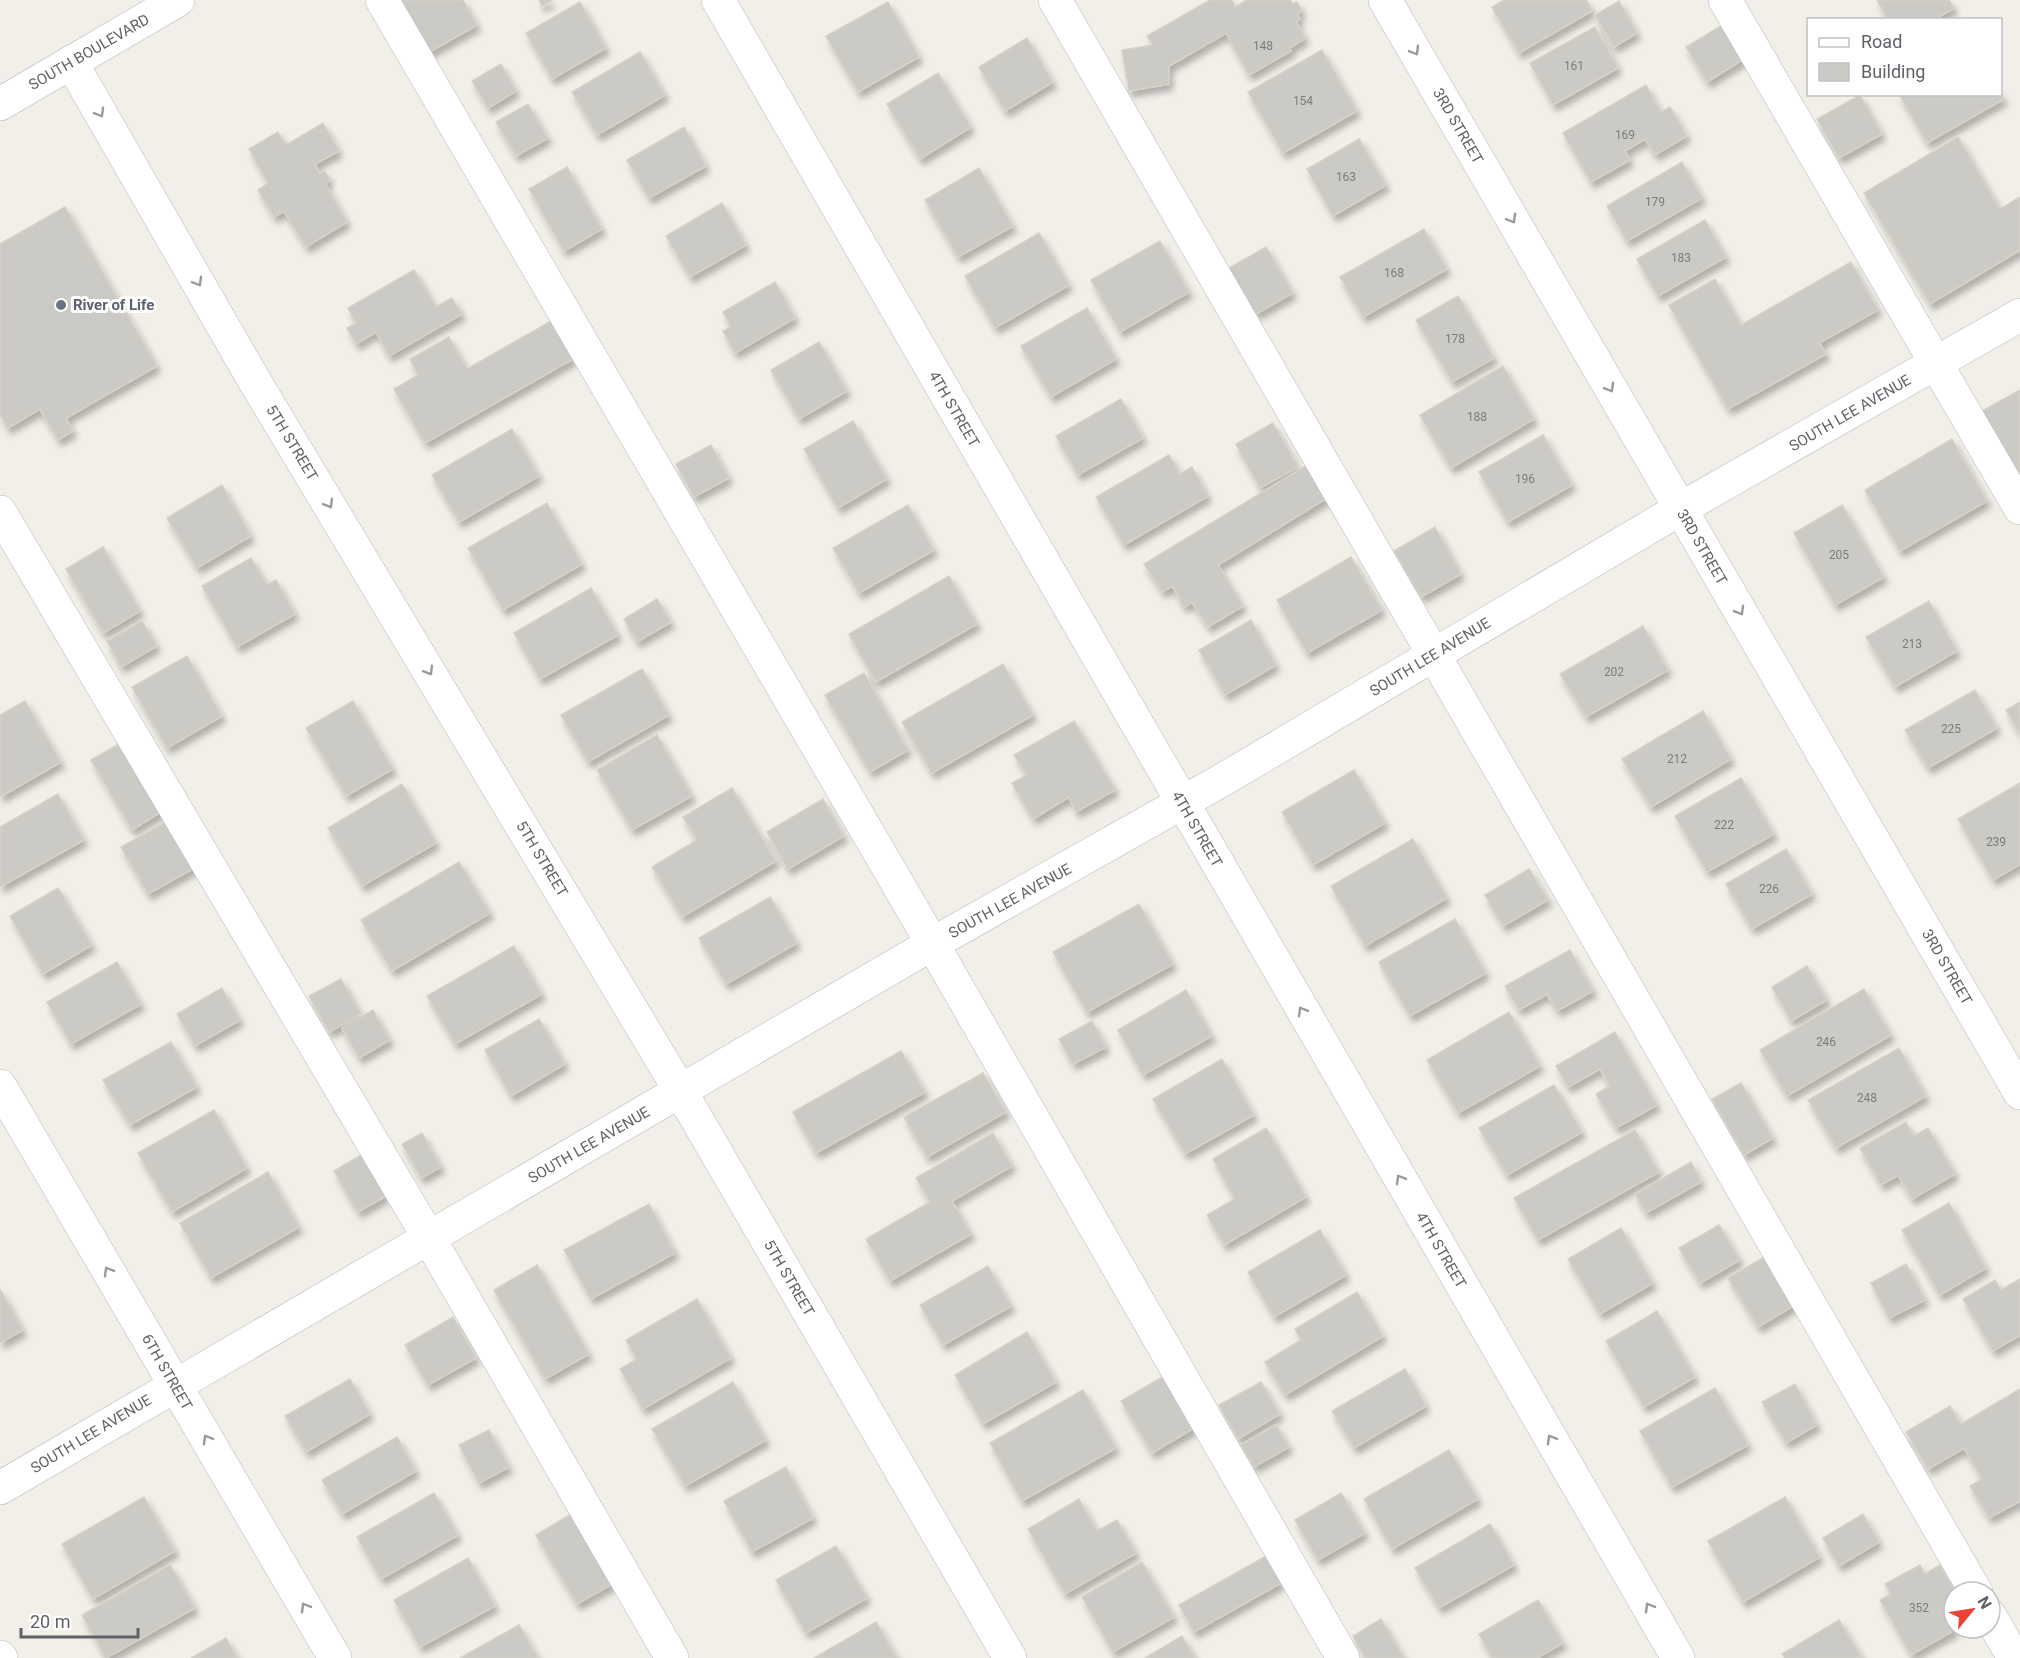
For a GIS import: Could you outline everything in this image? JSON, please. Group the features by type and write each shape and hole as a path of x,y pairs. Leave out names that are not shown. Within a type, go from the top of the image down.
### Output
{"street":[{"name":"SOUTH BOULEVARD","path":"0,104 178,0"},
{"path":"382,0 932,944 1343,1658"},
{"name":"4TH STREET","path":"718,0 1678,1658"},
{"path":"1056,0 1969,1580"},
{"name":"3RD STREET","path":"1385,0 2020,1093"},
{"path":"1725,0 2020,508"},
{"name":"5TH STREET","path":"71,62 254,380 681,1092 1010,1658"},
{"name":"SOUTH LEE AVENUE","path":"0,1488 932,944 1182,803 1680,509 2020,315"},
{"path":"0,512 429,1238 672,1658"},
{"name":"6TH STREET","path":"0,1086 335,1658"},
{"path":"2002,1637 2014,1658"}],"building":[{"path":"399,0 463,0 477,25 428,53"},
{"path":"539,0 553,0 542,6"},
{"path":"1210,0 1232,0 1235,7 1247,0 1290,0 1293,4 1297,2 1302,11 1297,14 1300,19 1296,22 1305,38 1290,48 1291,51 1249,75 1226,33 1169,66 1169,84 1129,91 1122,50 1153,45 1147,36"},
{"path":"1504,0 1586,0 1592,11 1519,53 1492,7"},
{"path":"1877,0 1949,0 1954,8 1937,18 1887,18"},
{"path":"1619,1 1637,33 1614,47 1595,15"},
{"path":"580,2 606,48 552,79 526,33"},
{"path":"888,2 919,57 858,92 826,36"},
{"path":"1726,23 1747,57 1707,82 1686,47"},
{"path":"1595,27 1618,68 1553,105 1530,63"},
{"path":"1027,38 1053,82 1005,111 979,67"},
{"path":"1322,50 1357,111 1283,153 1248,92"},
{"path":"640,52 665,95 597,135 572,92"},
{"path":"501,64 516,91 488,108 472,81"},
{"path":"938,73 971,127 920,159 887,104"},
{"path":"1646,85 1661,112 1670,107 1687,136 1655,155 1645,139 1625,151 1630,160 1591,182 1563,133"},
{"path":"1861,96 1882,134 1839,158 1817,119"},
{"path":"1900,96 2002,96 2004,99 1927,143"},
{"path":"528,104 548,138 516,156 496,122"},
{"path":"323,123 339,151 315,164 320,174 325,171 330,180 325,183 347,222 306,247 284,211 274,217 258,190 268,183 249,149 278,132 286,145"},
{"path":"684,127 706,166 649,198 627,160"},
{"path":"1958,137 2000,209 2020,197 2020,250 1930,304 1864,193"},
{"path":"1359,139 1386,185 1333,216 1307,169"},
{"path":"1682,162 1702,198 1627,241 1607,206"},
{"path":"567,167 602,229 564,251 529,189"},
{"path":"979,168 1013,226 958,257 925,200"},
{"path":"722,203 746,245 690,277 666,236"},
{"name":"River of Life","path":"65,207 157,366 66,418 73,431 58,440 40,409 8,428 0,415 0,244"},
{"path":"1705,220 1726,257 1658,296 1637,259"},
{"path":"1424,229 1447,269 1363,317 1340,277"},
{"path":"1039,233 1069,285 995,328 965,276"},
{"path":"1160,241 1189,292 1120,332 1091,280"},
{"path":"1266,247 1293,293 1256,314 1229,268"},
{"path":"1851,262 1878,310 1819,343 1826,354 1728,409 1669,305 1715,279 1741,325"},
{"path":"414,270 436,307 452,298 462,314 389,356 376,332 356,344 347,328 356,323 348,308"},
{"path":"775,282 795,318 735,353 723,331 731,327 723,312"},
{"path":"1458,296 1494,358 1452,382 1416,320"},
{"path":"1087,308 1116,359 1051,397 1021,346"},
{"path":"551,321 573,359 425,443 394,389 418,375 410,359 449,337 467,369"},
{"path":"819,342 847,391 799,419 771,370"},
{"path":"1503,366 1534,419 1451,468 1420,415"},
{"path":"2020,390 2020,477 1982,411"},
{"path":"1121,399 1143,438 1078,475 1056,436"},
{"path":"853,421 887,479 838,508 804,449"},
{"path":"1273,423 1298,467 1260,488 1236,444"},
{"path":"512,429 539,476 459,522 432,475"},
{"path":"1543,435 1572,485 1508,522 1479,472"},
{"path":"1952,439 1987,501 1900,551 1865,490"},
{"path":"711,445 729,478 694,497 676,464"},
{"path":"1169,455 1180,474 1192,467 1208,496 1124,545 1096,497"},
{"path":"1307,465 1327,498 1218,565 1243,606 1208,627 1192,602 1184,607 1172,586 1162,592 1144,564"},
{"path":"222,485 251,536 197,568 167,518"},
{"path":"547,503 582,564 503,610 468,548"},
{"path":"908,505 934,550 859,593 833,548"},
{"path":"1842,505 1884,577 1835,605 1794,533"},
{"path":"1435,527 1461,574 1421,597 1394,551"},
{"path":"103,547 140,611 103,633 66,569"},
{"path":"1351,557 1382,610 1307,653 1277,600"},
{"path":"251,558 267,585 276,580 295,614 237,647 202,586"},
{"path":"949,576 977,624 876,682 849,634"},
{"path":"591,588 618,635 540,679 514,633"},
{"path":"657,599 671,622 637,642 624,619"},
{"path":"1929,601 1957,651 1895,687 1866,637"},
{"path":"1251,620 1276,665 1225,695 1199,650"},
{"path":"142,621 157,646 121,667 107,641"},
{"path":"1643,626 1668,670 1586,717 1560,674"},
{"path":"187,656 222,716 167,748 132,687"},
{"path":"1003,664 1033,715 932,773 902,722"},
{"path":"642,669 669,715 588,762 561,715"},
{"path":"864,673 908,750 870,772 825,695"},
{"path":"1975,690 1997,728 1928,768 1905,730"},
{"path":"25,701 61,762 0,797 0,715"},
{"path":"353,701 393,769 346,796 306,728"},
{"path":"2020,702 2020,734 2006,710"},
{"path":"1703,711 1731,759 1651,807 1622,759"},
{"path":"1074,721 1115,790 1076,812 1069,797 1033,819 1012,783 1027,775 1014,755"},
{"path":"657,735 692,796 632,830 597,770"},
{"path":"126,740 166,809 132,830 91,760"},
{"path":"1354,770 1385,823 1313,865 1282,812"},
{"path":"1741,778 1774,834 1707,872 1675,816"},
{"path":"2020,783 2020,864 1993,880 1958,819"},
{"path":"402,784 436,843 362,886 328,828"},
{"path":"732,788 776,861 682,917 652,867 697,840 683,817"},
{"path":"58,794 84,840 0,887 0,827"},
{"path":"823,799 844,836 788,869 767,832"},
{"path":"169,820 196,867 148,894 121,847"},
{"path":"1413,839 1447,898 1365,946 1331,886"},
{"path":"1786,849 1812,894 1752,929 1726,884"},
{"path":"459,862 490,913 392,971 361,920"},
{"path":"1529,869 1548,900 1503,926 1485,895"},
{"path":"58,888 92,945 43,974 10,916"},
{"path":"770,897 797,943 726,984 699,938"},
{"path":"1139,904 1173,964 1087,1012 1053,952"},
{"path":"1455,919 1486,973 1410,1016 1379,962"},
{"path":"514,946 542,994 455,1044 427,996"},
{"path":"1570,950 1593,991 1557,1011 1547,994 1519,1010 1505,986"},
{"path":"117,962 141,1004 71,1044 47,1002"},
{"path":"1807,966 1827,1000 1791,1021 1772,987"},
{"path":"341,979 361,1014 329,1032 309,996"},
{"path":"222,988 240,1020 195,1046 177,1014"},
{"path":"1864,989 1891,1035 1787,1096 1760,1050"},
{"path":"1186,990 1212,1036 1143,1075 1118,1030"},
{"path":"373,1010 390,1040 359,1058 342,1028"},
{"path":"1509,1012 1540,1066 1458,1113 1427,1060"},
{"path":"539,1019 565,1064 511,1096 485,1050"},
{"path":"1092,1021 1106,1047 1073,1064 1059,1039"},
{"path":"1615,1032 1657,1105 1616,1128 1596,1094 1610,1086 1600,1069 1568,1087 1556,1066"},
{"path":"171,1042 197,1087 130,1125 103,1080"},
{"path":"1899,1048 1926,1096 1836,1148 1808,1100"},
{"path":"901,1051 925,1092 816,1153 793,1112"},
{"path":"1222,1059 1254,1115 1185,1154 1153,1099"},
{"path":"983,1073 1006,1112 927,1157 904,1117"},
{"path":"1741,1083 1773,1138 1744,1155 1712,1099"},
{"path":"1554,1085 1582,1132 1507,1175 1479,1128"},
{"path":"214,1110 247,1168 172,1212 138,1153"},
{"path":"1906,1122 1914,1136 1928,1128 1955,1174 1912,1199 1898,1175 1881,1185 1860,1148"},
{"path":"1266,1128 1306,1197 1224,1245 1207,1215 1235,1199 1213,1159"},
{"path":"1635,1130 1659,1172 1538,1240 1514,1198"},
{"path":"422,1133 441,1167 421,1178 402,1144"},
{"path":"993,1133 1012,1166 952,1201 971,1234 890,1281 866,1239 930,1202 916,1178"},
{"path":"361,1155 386,1196 358,1212 334,1171"},
{"path":"1691,1162 1701,1182 1646,1213 1635,1194"},
{"path":"268,1172 299,1227 211,1278 180,1223"},
{"path":"1949,1203 1986,1268 1940,1295 1902,1230"},
{"path":"649,1204 675,1253 591,1299 564,1250"},
{"path":"1719,1225 1740,1260 1700,1283 1679,1248"},
{"path":"1621,1228 1653,1283 1600,1314 1568,1259"},
{"path":"1320,1230 1346,1275 1274,1317 1248,1272"},
{"path":"1766,1256 1795,1305 1758,1327 1728,1278"},
{"path":"1906,1264 1925,1300 1889,1318 1871,1283"},
{"path":"537,1265 589,1354 545,1379 494,1290"},
{"path":"988,1266 1011,1306 943,1345 920,1305"},
{"path":"2020,1279 2020,1335 1993,1351 1963,1299 1995,1280 2001,1290"},
{"path":"0,1289 23,1330 0,1343"},
{"path":"1357,1292 1383,1336 1285,1395 1265,1362 1301,1340 1295,1329"},
{"path":"697,1299 731,1358 643,1409 620,1369 637,1359 626,1340"},
{"path":"1657,1311 1695,1377 1644,1407 1606,1341"},
{"path":"453,1317 476,1358 428,1385 405,1345"},
{"path":"1027,1332 1056,1382 983,1424 955,1375"},
{"path":"1405,1369 1426,1406 1354,1448 1332,1411"},
{"path":"1164,1376 1194,1428 1152,1453 1121,1401"},
{"path":"350,1379 370,1414 306,1452 285,1416"},
{"path":"733,1382 766,1440 685,1486 652,1429"},
{"path":"1261,1382 1280,1414 1238,1439 1219,1405"},
{"path":"1795,1384 1817,1425 1786,1443 1762,1402"},
{"path":"1715,1388 1748,1445 1672,1487 1640,1431"},
{"path":"2020,1389 2020,1501 1989,1518 1970,1486 1982,1479 1964,1448 1928,1469 1906,1432 1950,1406 1961,1424"},
{"path":"1083,1390 1116,1448 1022,1501 990,1443"},
{"path":"1276,1425 1289,1447 1254,1467 1241,1445"},
{"path":"489,1430 509,1467 479,1483 459,1445"},
{"path":"397,1437 416,1471 342,1514 322,1480"},
{"path":"1449,1450 1478,1499 1392,1549 1364,1499"},
{"path":"786,1467 813,1518 752,1552 724,1501"},
{"path":"434,1493 458,1535 381,1579 357,1537"},
{"path":"1341,1493 1365,1533 1318,1560 1295,1520"},
{"path":"144,1497 175,1551 93,1599 62,1544"},
{"path":"1785,1497 1820,1557 1743,1602 1708,1541"},
{"path":"1079,1499 1097,1531 1117,1520 1136,1553 1065,1594 1028,1529"},
{"path":"573,1513 614,1583 577,1604 536,1535"},
{"path":"1863,1514 1879,1542 1839,1566 1823,1538"},
{"path":"1490,1524 1514,1565 1439,1608 1415,1568"},
{"path":"836,1546 867,1598 806,1633 776,1580"},
{"path":"1266,1556 1281,1583 1194,1632 1179,1605"},
{"path":"468,1558 495,1606 420,1647 394,1600"},
{"path":"1142,1562 1174,1617 1113,1652 1082,1597"},
{"path":"170,1565 195,1608 106,1658 82,1615"},
{"path":"1920,1565 1925,1574 1940,1565 1948,1580 1942,1580 1942,1637 1911,1655 1880,1600 1891,1594 1885,1584"},
{"path":"1538,1600 1563,1643 1537,1658 1492,1658 1479,1634"},
{"path":"1381,1619 1404,1658 1365,1658 1353,1636"},
{"path":"1839,1620 1862,1658 1785,1658 1782,1654"},
{"path":"876,1622 897,1658 814,1658"},
{"path":"519,1625 538,1658 460,1658"},
{"path":"1182,1636 1195,1658 1145,1658"},
{"path":"226,1638 237,1658 191,1658"}],"place":[{"name":"River of Life","path":"61,305"}]}
